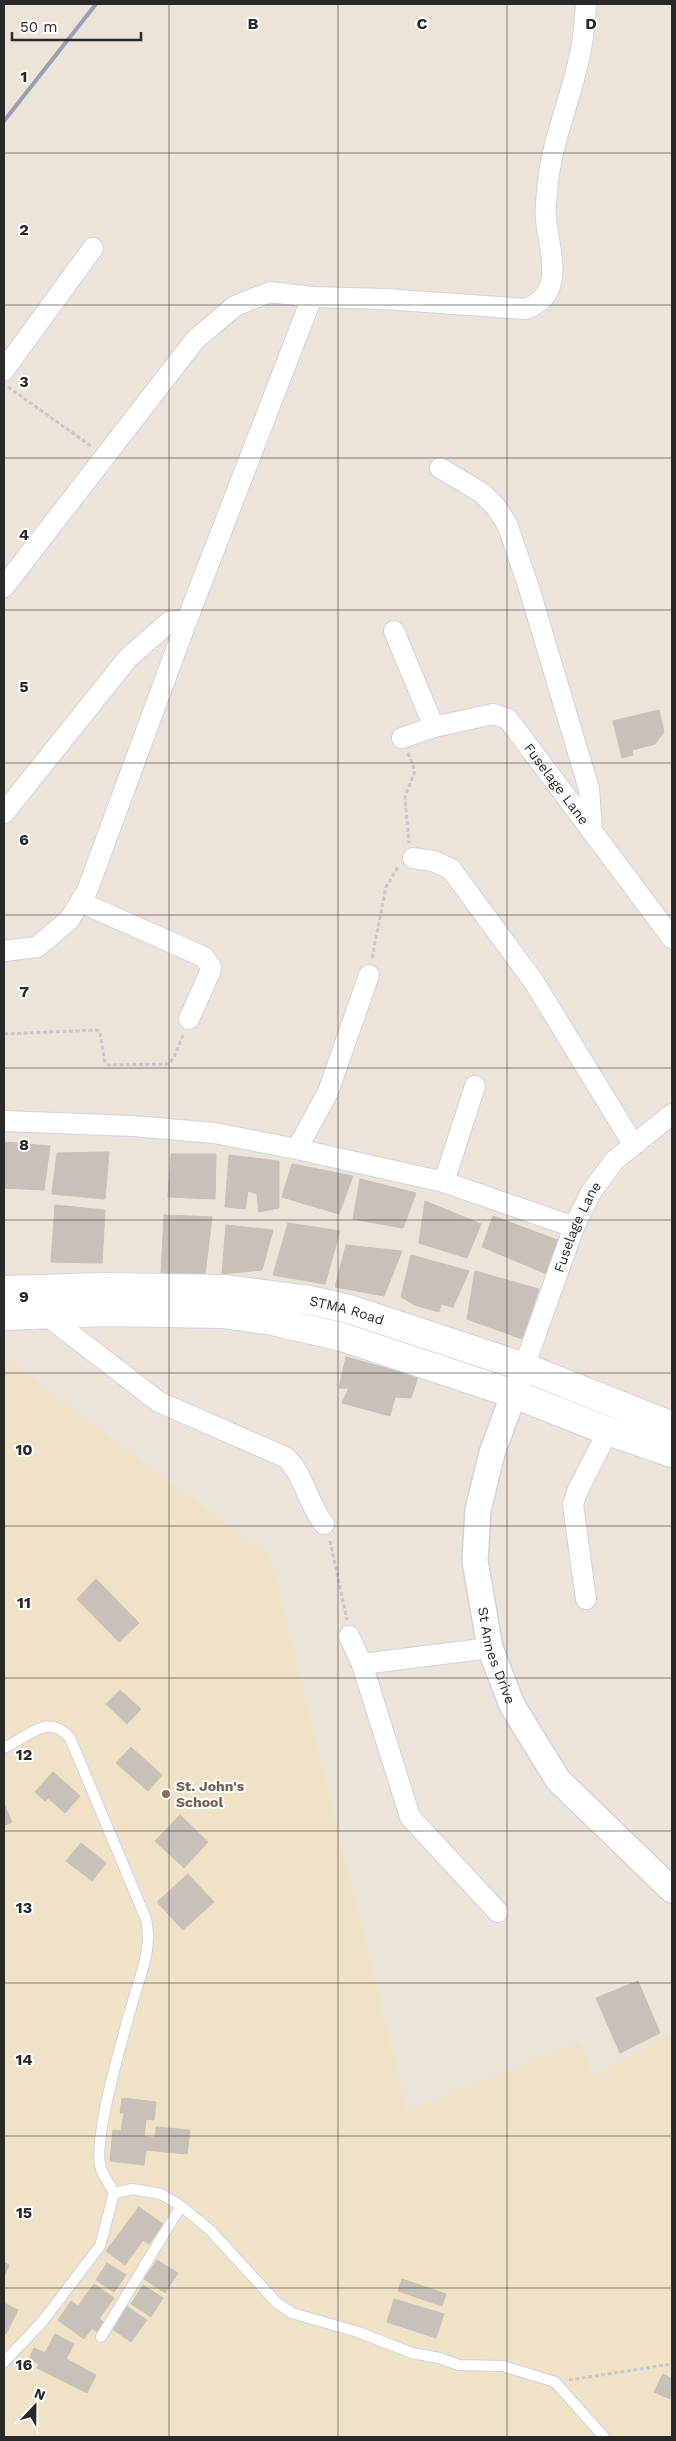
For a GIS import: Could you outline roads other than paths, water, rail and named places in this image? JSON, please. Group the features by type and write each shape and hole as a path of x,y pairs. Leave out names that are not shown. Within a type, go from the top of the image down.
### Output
{"main road":[{"name":"STMA Road","path":"4,1290 164,1287 224,1289 284,1296 349,1309 524,1367 672,1426"},
{"name":"STMA Road","path":"4,1316 106,1312 223,1314 273,1320 342,1337 514,1394 608,1431 672,1453"}],"street":[{"path":"4,587 195,340 235,306 270,292 312,297 526,309 539,304 552,282 553,268 546,218 547,191 553,151 581,50 586,4"},
{"path":"4,370 93,248"},
{"path":"4,951 37,947 69,920 87,890 187,620 312,297"},
{"path":"440,468 482,493 496,507 506,524 530,588 588,789 592,830"},
{"path":"4,813 128,658 169,622 187,620"},
{"path":"394,631 434,727"},
{"name":"Fuselage Lane","path":"402,738 434,727 493,714 508,719 672,938"},
{"path":"413,858 432,861 451,869 534,982 633,1144"},
{"path":"80,902 204,957 209,962 210,972 189,1020"},
{"path":"297,1149 328,1092 369,975"},
{"path":"444,1182 475,1086"},
{"name":"Fuselage Lane","path":"524,1367 574,1227 591,1192 615,1160 672,1114"},
{"path":"4,1121 133,1126 214,1133 297,1149 444,1182 574,1227"},
{"path":"46,1315 159,1402 285,1457 295,1466 310,1504 324,1524"},
{"name":"St Annes Drive","path":"524,1367 492,1453 478,1510 475,1561 490,1648 512,1705 558,1780 672,1890"},
{"path":"586,1598 574,1505 577,1492 608,1431"},
{"path":"349,1636 362,1664 410,1817 498,1912"},
{"path":"362,1664 490,1648"}],"lane":[{"path":"4,1748 42,1727 51,1725 62,1729 70,1738 146,1919 150,1936 122,2039 101,2134 100,2168 114,2193 100,2246 42,2322 4,2362"},
{"path":"114,2193 132,2189 161,2194 181,2206 210,2230 277,2303 292,2313 358,2332 412,2353 439,2358 459,2365 503,2366 555,2382 604,2437"},
{"path":"101,2338 181,2206"}],"railway":[{"path":"4,121 96,4"}],"place":[{"name":"St. John's School","path":"166,1794"}]}
